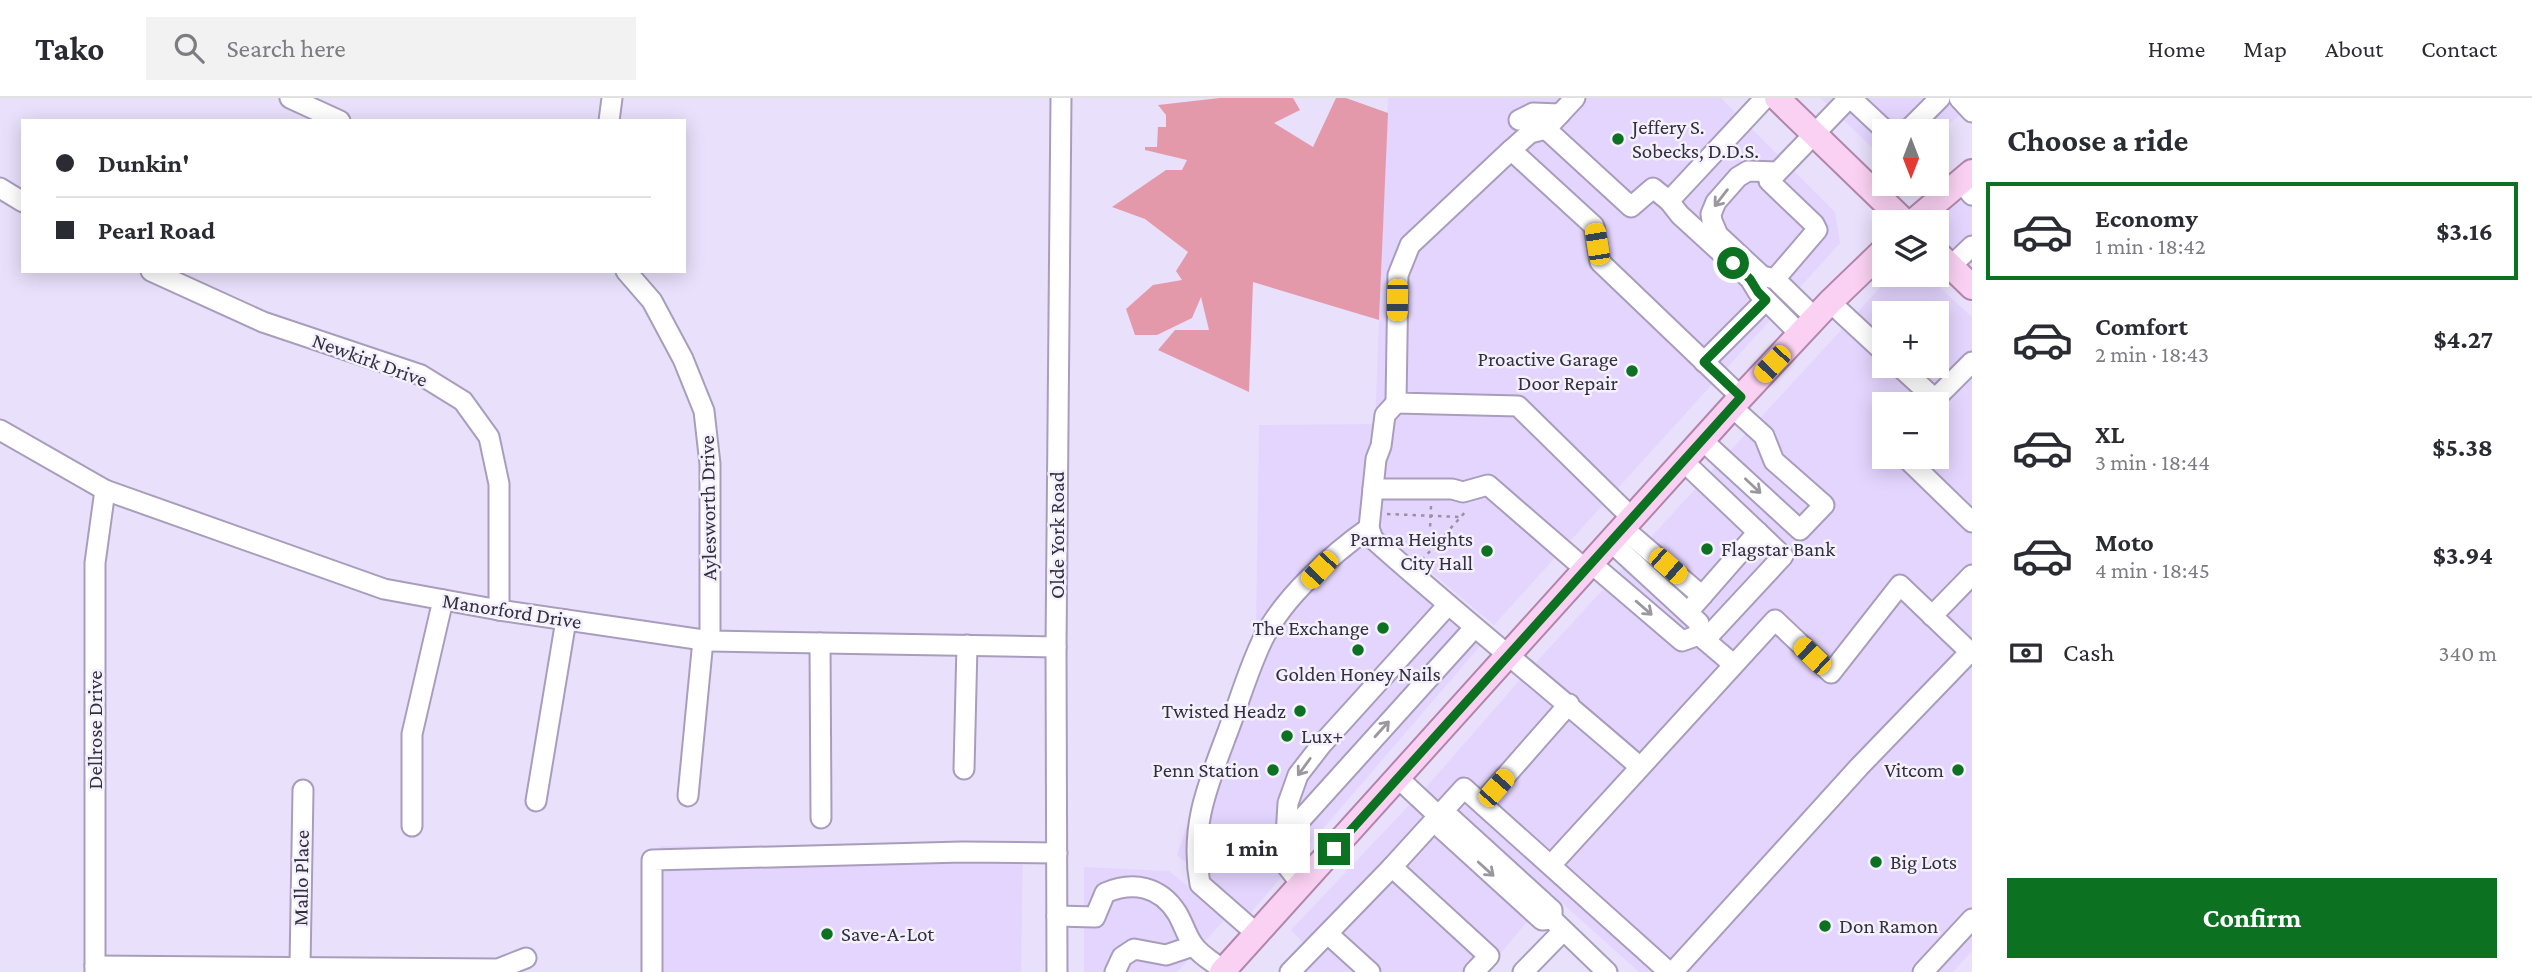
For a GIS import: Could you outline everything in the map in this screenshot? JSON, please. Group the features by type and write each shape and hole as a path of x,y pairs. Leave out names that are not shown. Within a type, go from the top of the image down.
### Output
{"main road":[{"path":"1776,98 1893,210"},
{"path":"1930,210 1968,183"},
{"path":"1224,971 1736,402 1872,262"},
{"path":"1949,264 1972,287"}],"street":[{"path":"290,98 336,119"},
{"path":"609,119 612,98"},
{"name":"Olde York Road","path":"1058,972 1056,647 1061,98"},
{"path":"1575,98 1546,129 1530,133 1410,245 1398,275 1396,403 1385,415 1381,446 1376,458 1370,521 1373,538 1410,573 1640,767"},
{"path":"1670,201 1765,98"},
{"path":"1775,279 1817,230 1769,181 1851,98 1873,119"},
{"path":"1919,119 1940,98"},
{"path":"1519,120 1533,113 1560,114"},
{"path":"1546,129 1631,207 1653,188 1670,201 1680,215 1750,279 1766,300 1815,318 1872,346"},
{"path":"1511,150 1594,226 1600,262 1704,362 1764,436 1774,461 1825,505 1800,530 1702,440"},
{"path":"1777,172 1748,171 1738,177 1716,202 1711,214 1713,228 1762,276 1775,279 1815,318"},
{"path":"0,188 21,201"},
{"path":"1949,257 1972,246"},
{"name":"Newkirk Drive","path":"155,273 263,322 421,375 463,401 489,438 499,484 499,610"},
{"name":"Aylesworth Drive","path":"628,273 652,301 684,359 704,411 710,464 706,641 688,796"},
{"path":"1704,362 1766,300"},
{"path":"1943,392 1971,364"},
{"path":"1910,378 1924,392"},
{"path":"1396,403 1518,406 1699,623 1702,638 1733,664"},
{"name":"Manorford Drive","path":"0,430 105,490 384,589 499,610 706,641 1056,647"},
{"path":"1373,489 1463,492 1488,485 1682,641 1702,638 1783,556 1683,461"},
{"path":"1917,469 1972,522"},
{"name":"Dellrose Drive","path":"95,969 95,563 105,490"},
{"path":"1257,934 1200,884 1197,846 1199,816 1206,790 1248,672 1264,636 1294,597 1370,521"},
{"path":"1622,529 1702,596"},
{"path":"1688,612 1758,533"},
{"path":"1932,616 1972,575"},
{"path":"1301,968 1328,934 1440,818 1464,788 1671,972 1859,766 1971,653 1900,585 1831,673 1775,620 1551,865"},
{"path":"412,826 412,734 443,600"},
{"path":"1302,885 1287,866 1285,853 1288,803 1297,775 1447,606"},
{"path":"536,801 566,620"},
{"path":"1287,835 1474,628"},
{"path":"820,643 821,818"},
{"path":"964,769 967,645"},
{"path":"1482,803 1569,705"},
{"path":"1398,778 1440,818 1442,829 1542,920 1558,925 1607,972"},
{"name":"Mallo Place","path":"300,966 303,790"},
{"path":"652,972 652,860 949,852 1057,853"},
{"path":"1391,867 1489,957 1474,972"},
{"path":"1058,916 1095,917 1105,893 1120,887 1146,888 1164,896 1177,914 1193,946 1224,971"},
{"path":"1923,972 1972,919"},
{"path":"1523,972 1558,925"},
{"path":"1328,934 1370,972"},
{"path":"1115,972 1122,957 1134,949 1166,955 1193,946"},
{"path":"95,969 300,966 498,969 526,958"}],"path":[{"path":"1410,573 1488,485"},
{"path":"1434,489 1429,516 1430,529 1442,538"},
{"path":"1370,521 1429,516 1461,517"}],"shaded area":[{"path":"1220,98 1293,98 1300,110 1274,123 1313,147 1336,98 1346,98 1388,113 1379,320 1253,282 1249,392 1158,350 1175,330 1209,330 1201,297 1192,318 1157,335 1135,335 1126,309 1153,285 1182,280 1176,271 1188,252 1145,219 1112,207 1166,170 1182,170 1187,160 1145,150 1145,147 1157,147 1158,127 1166,127 1166,115 1158,105"},
{"path":"1388,98 1721,98 1835,212 1840,243 1494,625 1403,549 1493,631 1247,917 1177,855 1256,629 1259,425 1375,424"},
{"path":"1821,98 1972,98 1972,105 1950,123 1950,119 1872,119 1872,147"},
{"path":"1972,183 1972,274 1949,251 1949,210 1940,210"},
{"path":"1880,287 1939,287 1972,317 1972,951 1953,972 1639,972 1551,893 1485,972 1279,972 1305,945 1291,930 1429,784 1518,682"},
{"path":"1023,845 1021,972 643,972 645,872 660,846"},
{"path":"1084,867 1169,871 1226,918 1177,972 1084,972"}],"place":[{"name":"Jeffery S. Sobecks, D.D.S.","path":"1618,139"},
{"name":"Proactive Garage Door Repair","path":"1632,371"},
{"name":"Flagstar Bank","path":"1707,549"},
{"name":"Parma Heights City Hall","path":"1487,551"},
{"name":"The Exchange","path":"1383,628"},
{"name":"Golden Honey Nails","path":"1358,650"},
{"name":"Twisted Headz","path":"1300,711"},
{"name":"Lux+","path":"1287,736"},
{"name":"Penn Station","path":"1273,770"},
{"name":"Vitcom","path":"1958,770"},
{"name":"Big Lots","path":"1876,862"},
{"name":"Don Ramon","path":"1825,926"},
{"name":"Save-A-Lot","path":"827,934"}],"route":[{"path":"1334,849 1741,397 1704,362 1766,300 1733,263"}]}
